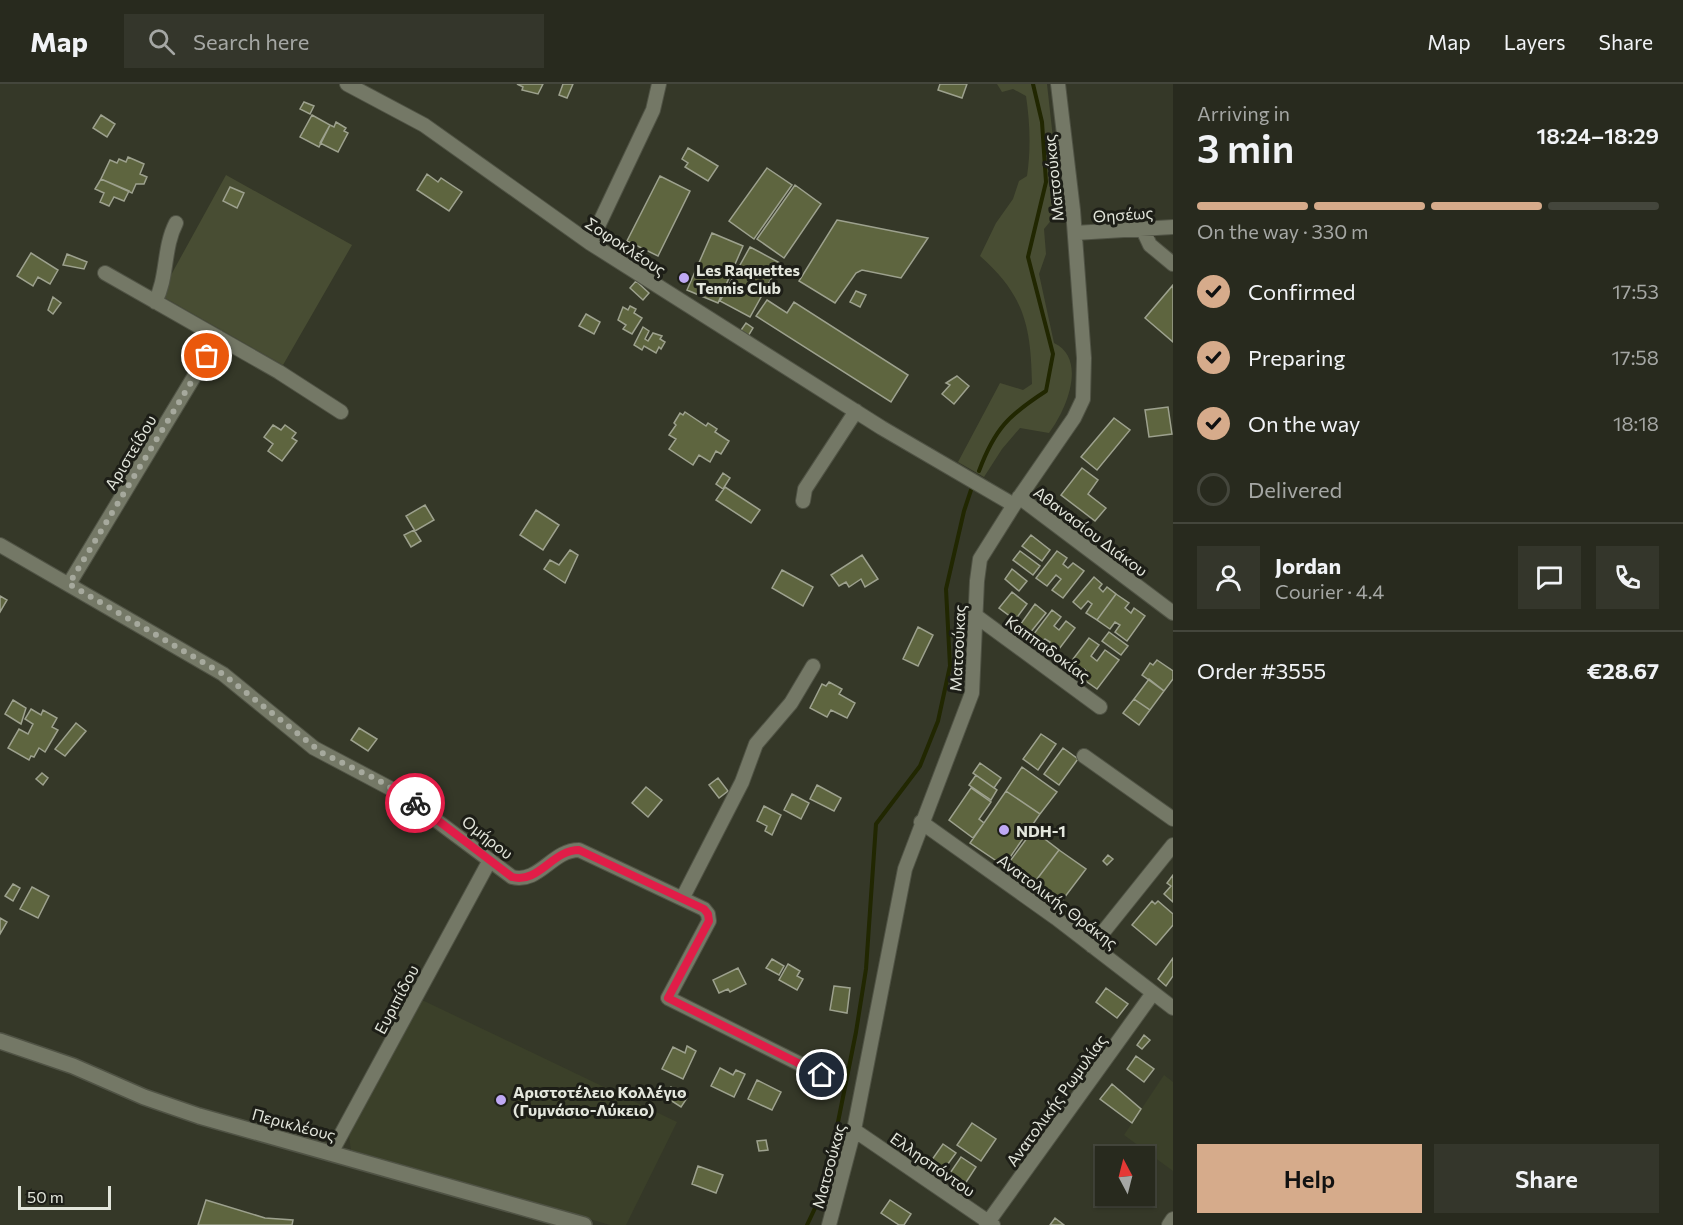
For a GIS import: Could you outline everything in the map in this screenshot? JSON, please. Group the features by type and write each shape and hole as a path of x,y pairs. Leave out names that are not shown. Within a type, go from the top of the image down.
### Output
{"street":[{"name":"Σοφοκλέους","path":"347,84 432,130 590,243 856,411 1016,501"},
{"path":"590,243 653,110 659,84"},
{"name":"Ματσούκας","path":"829,1225 854,1130 905,869 921,822 970,701 975,674 980,558 1016,501 1074,418 1083,399 1084,358 1075,233 1058,84"},
{"path":"155,302 160,291 167,244 176,223"},
{"name":"Θησέως","path":"1075,233 1173,227"},
{"path":"1143,230 1150,245 1173,264"},
{"path":"105,273 218,337 341,412"},
{"name":"Αριστείδου","path":"69,584 218,337"},
{"path":"803,501 805,489 856,411"},
{"name":"Αθανασίου Διάκου","path":"1016,501 1173,613"},
{"name":"Ομήρου","path":"0,545 223,674 322,753 401,794 512,877 525,878 535,874 559,854 579,850 683,897 704,909 710,918 668,993 669,999 822,1075"},
{"name":"Καππαδοκίας","path":"976,616 1100,707"},
{"path":"683,897 742,782 756,744 791,704 813,666"},
{"path":"1084,756 1173,819"},
{"name":"Ανατολικής Θράκης","path":"921,822 1173,1008"},
{"path":"1092,946 1173,845"},
{"name":"Ευριπίδου","path":"331,1153 490,860"},
{"name":"Ανατολικής Ρωμυλίας","path":"989,1224 1153,993"},
{"name":"Περικλέους","path":"0,1041 73,1066 179,1110 584,1225"},
{"name":"Ελλησπόντου","path":"854,1130 989,1224"},
{"path":"1169,1225 1173,1219"}],"shaded area":[{"path":"997,84 1047,84 1060,202 1057,213 1044,229 1046,254 1039,274 1054,343 1064,351 1070,361 1072,373 1067,399 1049,433 1020,428 1002,449 984,477 958,462 1000,383 1023,390 1032,384 1030,345 1022,312 1007,284 980,256 996,223 1013,199 1019,181 1027,176 1028,166 1030,136 1026,96 1013,89 1002,92"},
{"path":"226,175 352,245 283,365 160,295"},
{"name":"Αριστοτέλειο Κολλέγιο (Γυμνάσιο-Λύκειο)","path":"420,999 677,1122 626,1225 610,1225 351,1150 349,1136"},
{"path":"1164,1075 1173,1082 1173,1171 1155,1158 1155,1146 1139,1146 1124,1135"}],"building":[{"path":"517,84 543,84 538,94 522,90 523,87"},
{"path":"563,84 573,84 567,98 559,95"},
{"path":"940,84 967,84 962,98 938,90"},
{"path":"304,102 314,106 310,114 300,109"},
{"path":"101,115 115,124 107,137 93,128"},
{"path":"312,115 330,125 319,147 300,137"},
{"path":"336,122 346,128 344,131 348,133 338,152 320,143 330,125 334,127"},
{"path":"688,148 718,166 708,181 685,167 688,163 682,159"},
{"path":"128,157 144,164 140,174 147,177 144,184 136,184 132,193 101,179 110,160 117,163 119,159 126,162"},
{"path":"767,168 792,185 754,239 729,221"},
{"path":"427,174 438,182 441,178 462,192 449,211 417,190"},
{"path":"660,176 690,191 658,256 627,241"},
{"path":"101,179 129,191 124,201 114,197 109,206 100,202 104,193 95,189"},
{"path":"795,185 821,204 784,258 757,239"},
{"path":"230,187 244,193 237,208 223,201"},
{"path":"837,220 928,238 901,278 862,270 856,273 835,303 799,281"},
{"path":"712,233 743,246 718,303 687,290"},
{"path":"750,247 780,263 750,317 720,301"},
{"path":"31,253 58,270 50,284 38,277 33,286 17,276"},
{"path":"67,254 87,262 84,269 63,265"},
{"path":"636,281 649,293 643,300 630,288"},
{"path":"1173,285 1173,342 1145,318"},
{"path":"856,291 866,295 860,307 850,302"},
{"path":"53,297 61,303 53,314 48,310"},
{"path":"767,300 787,313 794,302 908,375 891,402 756,316"},
{"path":"630,306 636,309 634,313 642,318 632,334 623,329 626,325 618,320 623,307 628,310"},
{"path":"586,314 600,322 594,334 579,326"},
{"path":"746,323 753,328 747,338 739,333"},
{"path":"643,327 649,331 645,339 648,341 653,333 662,336 660,339 665,342 656,353 644,346 642,350 634,345"},
{"path":"957,376 969,386 954,404 942,394 950,385 946,383"},
{"path":"1168,407 1172,434 1149,437 1145,410"},
{"path":"685,412 706,426 708,423 717,429 715,432 729,441 721,454 716,451 710,462 699,455 693,465 669,449 676,439 669,435 676,425 674,423 680,413 683,415"},
{"path":"1114,418 1130,430 1097,470 1081,457"},
{"path":"273,425 281,430 285,425 296,433 292,438 297,441 282,461 268,451 273,444 264,437"},
{"path":"1082,468 1098,480 1088,494 1106,508 1095,521 1061,495"},
{"path":"723,473 730,478 723,489 716,484"},
{"path":"725,487 760,510 751,523 716,500"},
{"path":"425,505 434,520 415,531 406,516"},
{"path":"536,510 559,525 543,550 520,535"},
{"path":"414,530 421,541 411,547 404,535"},
{"path":"1031,535 1050,550 1042,561 1022,546"},
{"path":"570,550 578,555 565,583 544,569 550,560 559,565"},
{"path":"1020,551 1040,566 1033,575 1013,560"},
{"path":"1057,551 1067,558 1063,564 1068,568 1073,563 1084,571 1063,598 1052,590 1061,579 1056,575 1047,586 1036,578"},
{"path":"862,555 878,579 865,587 861,579 849,587 846,582 839,586 831,575"},
{"path":"1012,569 1027,581 1019,591 1005,579"},
{"path":"782,570 813,587 803,606 772,588"},
{"path":"1094,577 1102,584 1099,588 1103,592 1107,587 1116,594 1097,620 1086,613 1092,604 1088,601 1081,609 1073,602"},
{"path":"1012,592 1027,604 1015,620 999,608"},
{"path":"1116,594 1129,603 1125,608 1131,613 1134,608 1145,616 1127,641 1115,632 1120,625 1115,622 1110,629 1097,620"},
{"path":"0,596 7,600 0,612"},
{"path":"1035,604 1046,613 1030,633 1020,625"},
{"path":"1052,610 1061,617 1054,626 1059,630 1066,621 1075,628 1053,657 1044,650 1050,642 1045,639 1039,646 1030,639"},
{"path":"918,627 933,635 918,666 903,659"},
{"path":"1109,632 1128,646 1121,655 1102,641"},
{"path":"1089,638 1099,645 1091,656 1097,661 1105,650 1119,660 1097,689 1083,679 1088,673 1084,669 1079,676 1067,667"},
{"path":"1157,660 1173,671 1173,679 1164,691 1142,675 1150,663 1153,665"},
{"path":"1149,679 1164,691 1150,710 1134,699"},
{"path":"829,682 842,689 839,694 855,703 847,718 831,710 827,717 810,708 822,684 826,686"},
{"path":"1134,699 1150,710 1139,725 1123,713"},
{"path":"13,700 26,708 21,724 5,714"},
{"path":"31,709 41,715 43,710 57,718 52,727 58,730 45,752 39,748 34,757 31,756 29,760 8,748 19,729 28,734 33,724 25,719"},
{"path":"76,723 86,731 65,756 55,749"},
{"path":"359,728 377,739 368,751 351,740"},
{"path":"1041,734 1056,744 1038,770 1023,759"},
{"path":"1063,748 1078,759 1059,785 1044,774"},
{"path":"980,763 1001,778 994,788 973,773"},
{"path":"1022,767 1057,792 1040,814 1006,791"},
{"path":"42,773 48,778 43,785 36,779"},
{"path":"976,775 997,790 991,800 969,785"},
{"path":"718,778 728,791 719,798 709,785"},
{"path":"817,785 841,798 834,811 810,799"},
{"path":"646,787 662,800 648,817 632,803"},
{"path":"971,788 991,802 979,819 984,823 973,838 949,820"},
{"name":"NDH-1","path":"1006,791 1040,814 1004,866 970,843"},
{"path":"792,794 809,803 801,819 784,810"},
{"path":"764,806 781,815 772,835 765,831 767,826 757,821"},
{"path":"1033,830 1059,850 1031,887 1005,868"},
{"path":"1059,850 1086,869 1058,906 1031,887"},
{"path":"1108,855 1113,859 1107,865 1103,861"},
{"path":"1173,875 1173,902 1164,894 1171,886 1167,883"},
{"path":"13,884 20,888 13,901 5,896"},
{"path":"32,887 49,896 38,918 20,909"},
{"path":"1152,901 1155,904 1158,901 1173,914 1173,925 1156,945 1132,925"},
{"path":"0,918 7,922 0,934"},
{"path":"1173,958 1173,976 1166,986 1158,979"},
{"path":"772,959 784,966 779,975 766,968"},
{"path":"788,964 800,971 797,976 803,979 797,990 779,980"},
{"path":"738,968 746,984 730,992 728,989 719,993 713,980"},
{"path":"834,986 850,988 847,1013 830,1010"},
{"path":"1106,988 1128,1004 1117,1018 1096,1002"},
{"path":"1144,1035 1150,1040 1142,1049 1137,1045"},
{"path":"687,1046 696,1051 683,1079 662,1069 673,1047 685,1053"},
{"path":"1136,1056 1154,1069 1144,1082 1127,1069"},
{"path":"720,1068 733,1075 736,1070 745,1074 734,1097 711,1086"},
{"path":"757,1080 781,1092 772,1110 748,1099"},
{"path":"1112,1084 1141,1109 1132,1123 1100,1099"},
{"path":"671,1087 687,1098 681,1107 664,1096"},
{"path":"972,1123 996,1139 981,1161 957,1145"},
{"path":"766,1140 768,1150 759,1151 757,1141"},
{"path":"943,1144 956,1153 942,1172 929,1164"},
{"path":"961,1157 976,1167 963,1187 948,1176"},
{"path":"698,1166 723,1175 716,1193 692,1184"},
{"path":"206,1200 265,1218 293,1220 292,1225 198,1225"},
{"path":"890,1200 911,1214 904,1225 899,1225 881,1213"},
{"path":"1055,1218 1064,1225 1050,1225"}],"waterway":[{"path":"979,471 997,433 1022,408 1046,391 1053,354 1028,257 1046,182 1042,122 1033,84"},
{"path":"807,1225 825,1187 856,1032 866,969 876,824 920,766 938,721 950,666 946,589 971,490"}],"way so far":[{"path":"207,356 69,584 223,674 322,753 378,780 415,803"}],"place":[{"name":"Les Raquettes Tennis Club","path":"684,278"},
{"name":"NDH-1","path":"1004,830"},
{"name":"Αριστοτέλειο Κολλέγιο (Γυμνάσιο-Λύκειο)","path":"501,1100"}],"route":[{"path":"415,803 512,877 529,877 559,854 579,850 683,897 707,911 709,921 668,993 668,998 822,1075"}]}
